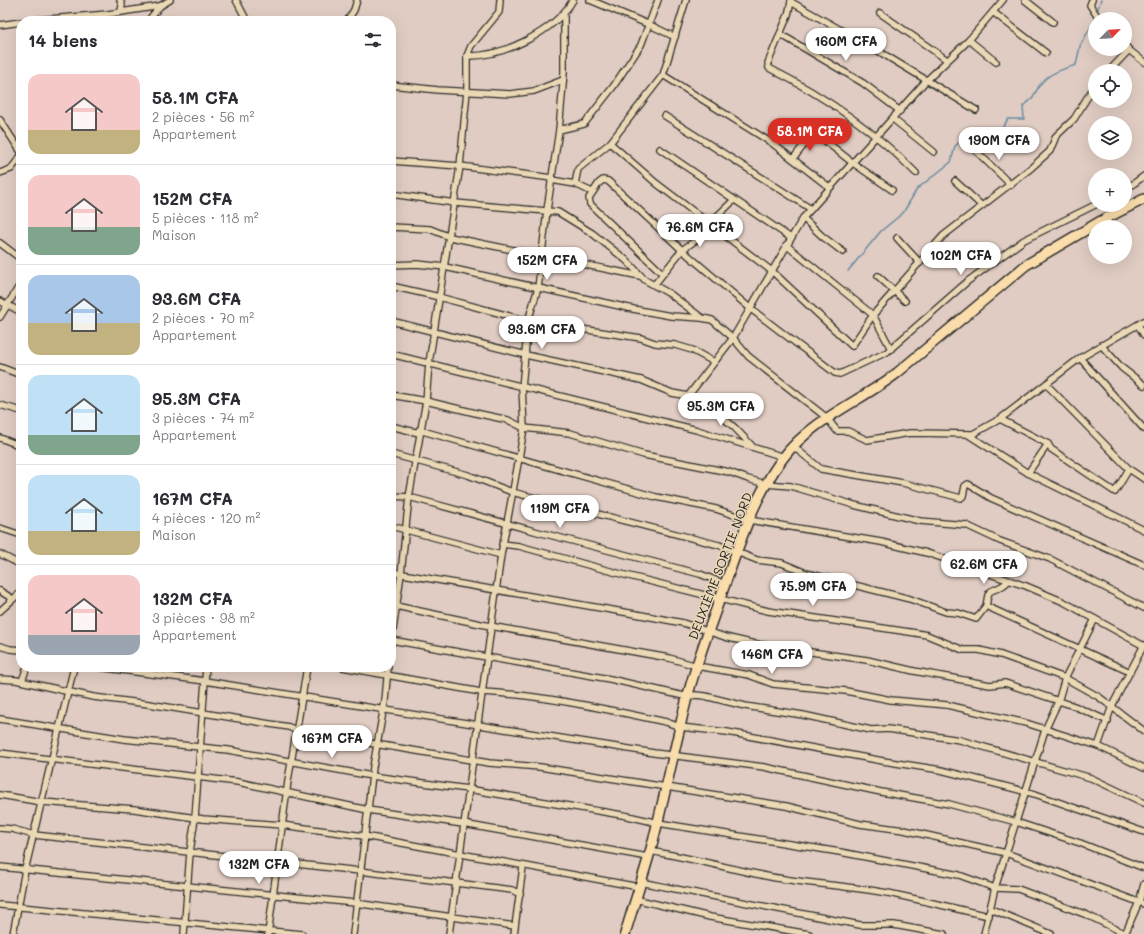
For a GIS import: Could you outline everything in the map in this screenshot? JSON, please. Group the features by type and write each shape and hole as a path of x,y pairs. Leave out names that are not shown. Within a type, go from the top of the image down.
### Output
{"main road":[{"name":"DEUXIÈME SORTIE NORD","path":"625,934 658,823 680,727 708,630 749,520 766,484 784,457 805,435 827,418 883,384 1026,265 1101,221 1144,199"}],"street":[{"path":"120,0 122,5 121,12"},
{"path":"152,16 160,6 170,0"},
{"path":"236,0 244,16"},
{"path":"350,16 357,0"},
{"path":"396,594 401,574 414,461 426,400 429,364 460,166 467,91 467,56 471,46 499,12 500,0"},
{"path":"467,56 499,53 513,47 544,28 564,13 573,0"},
{"path":"590,0 675,37"},
{"path":"559,130 586,122 613,87 641,45 650,25 658,0"},
{"path":"575,184 578,170 610,143 663,75 686,0"},
{"path":"688,396 733,338 773,272 786,245 803,218 829,187 854,163 926,81 969,40 1003,0"},
{"path":"1025,0 1053,22"},
{"path":"1092,0 1090,5 1094,12"},
{"path":"916,173 876,137 794,81 769,68 768,63 791,1 880,52 976,110"},
{"path":"78,16 121,12 160,6"},
{"path":"993,12 1046,53"},
{"path":"449,934 505,523 520,458 524,428 522,388 528,321 538,288 551,179 559,130 563,80 564,13"},
{"path":"880,13 947,60"},
{"path":"0,25 16,23"},
{"path":"780,34 863,83 900,110"},
{"path":"969,40 996,62"},
{"path":"1132,52 1144,62"},
{"path":"1116,64 1123,56"},
{"path":"663,75 772,143 829,187"},
{"path":"396,84 510,94 545,88 563,80"},
{"path":"610,143 656,183 773,272 851,345 854,345 873,315 943,236 1011,185 1050,151 1056,136 1074,118 1088,97"},
{"path":"665,116 811,209"},
{"path":"893,119 934,152"},
{"path":"0,120 2,127 16,145"},
{"path":"793,159 814,132 892,190"},
{"path":"660,149 791,238"},
{"path":"975,150 1011,185"},
{"path":"396,161 460,166 551,179 575,184 592,192"},
{"path":"0,173 11,169 16,162"},
{"path":"1132,185 1144,176"},
{"path":"662,272 590,204 589,198 601,181 608,181 682,250 751,308 837,374 891,349 968,281 1024,240 1088,208"},
{"path":"955,181 982,206"},
{"path":"396,195 455,203 558,212 592,233 626,260 641,276 670,294 702,318"},
{"path":"654,285 662,272 682,250 699,238 710,223 734,200"},
{"path":"803,218 822,236 843,252"},
{"path":"396,227 430,229 450,237 641,276"},
{"path":"897,238 920,262"},
{"path":"0,243 16,255"},
{"path":"786,245 873,315 891,349"},
{"path":"396,265 417,264 445,267 648,312 712,320 733,338 748,356 827,418 838,431 848,431 867,440 910,433 967,434 978,432 1000,419 1080,358 1101,344 1144,321"},
{"path":"878,276 905,301"},
{"path":"396,287 528,321 641,338 655,343 676,345 692,350 714,362"},
{"path":"0,317 16,290"},
{"path":"0,301 16,310"},
{"path":"396,322 526,355 641,380 672,393 688,396 702,401 711,407 757,450"},
{"path":"1138,325 1144,335"},
{"path":"1101,344 1122,368 1144,385"},
{"path":"396,355 522,388 697,430 757,450 784,457"},
{"path":"1080,358 1144,429"},
{"path":"0,367 16,373"},
{"path":"1046,384 1129,469 1144,479"},
{"path":"396,396 426,400 508,420 524,428 570,433 644,455 729,472 766,484 791,486 854,505 920,521 966,525 1000,541 1050,559 1144,608"},
{"path":"0,405 16,410"},
{"path":"1000,419 1048,444 1051,449 1115,492 1129,469"},
{"path":"396,427 520,458 656,497 679,500 722,511 749,520 881,542 927,553 1064,602 1144,646 1112,706 1098,746"},
{"path":"967,434 1028,473 1144,530"},
{"path":"0,438 16,444"},
{"path":"1028,473 1048,444"},
{"path":"794,447 821,469 902,483 961,498 963,496 965,486 968,484 991,498 1144,565"},
{"path":"396,456 468,475 512,492 718,545 757,560 782,563 806,573 910,599 946,612 958,613 976,619 986,606 988,593 992,590 1002,588 1008,581"},
{"path":"396,496 409,497 700,574 725,584"},
{"path":"396,527 501,555"},
{"path":"0,528 16,533"},
{"path":"502,544 519,546 768,611 825,618 843,623 927,635 963,650 979,650 1001,654 1065,678 1112,706 1144,731"},
{"path":"0,554 16,562"},
{"path":"396,573 495,591 615,610 682,623 708,630 725,637 755,644 867,660 914,671 990,685 1005,683 1058,702 1074,706 1108,721"},
{"path":"0,591 13,599"},
{"path":"0,611 16,596"},
{"path":"986,606 1130,672"},
{"path":"396,607 490,626 669,658 697,666 748,675 773,684 846,691 891,700 948,705 1026,722 1045,730 1098,746 1144,768"},
{"path":"984,934 995,888 1045,730 1058,702 1065,678 1095,619"},
{"path":"396,641 610,679 688,697 695,695 705,696 745,706 803,714 871,730 888,729 940,735 1012,754 1091,778 1144,803"},
{"path":"0,646 16,650"},
{"path":"22,681 25,672"},
{"path":"13,934 25,870 73,672"},
{"path":"136,672 205,681 674,755 764,767 881,792 949,804 1016,822 1080,843 1144,868"},
{"path":"184,934 190,852 195,818 206,672"},
{"path":"268,932 282,825 306,672"},
{"path":"367,672 481,692 503,693 573,703 666,722 680,727 727,732 941,770 1026,792 1144,832"},
{"path":"353,934 364,836 387,672"},
{"path":"0,679 22,681 93,697 283,726 297,731 489,763 540,767 786,806 860,824 912,831 1006,853 1142,903"},
{"path":"0,719 124,739 228,750 372,776 468,789 628,816 658,823 840,852 958,875 995,888 1018,889 1030,892 1040,898 1087,915 1126,934 1142,903 1144,884"},
{"path":"0,753 52,758 238,782 368,810 649,854 691,858 706,863 818,885 887,893 989,916"},
{"path":"0,795 42,802 134,809 195,818 253,824 282,825 364,836 459,855 481,857 523,867 640,885 852,924 894,925 944,934"},
{"path":"0,828 12,828 34,835 360,871 512,890 520,894"},
{"path":"0,867 273,896 356,903 515,926"},
{"path":"514,934 523,867"},
{"path":"635,899 710,917 809,934"},
{"path":"0,905 268,932 302,934"},
{"path":"991,909 1051,934"}],"waterway":[{"path":"1097,11 1101,0"},
{"path":"848,271 881,231 903,213 917,189 951,162 955,146 966,137 978,133 997,136 1008,119 1024,119 1023,106 1032,98 1042,82 1054,73 1076,65 1080,46 1088,32"}]}
